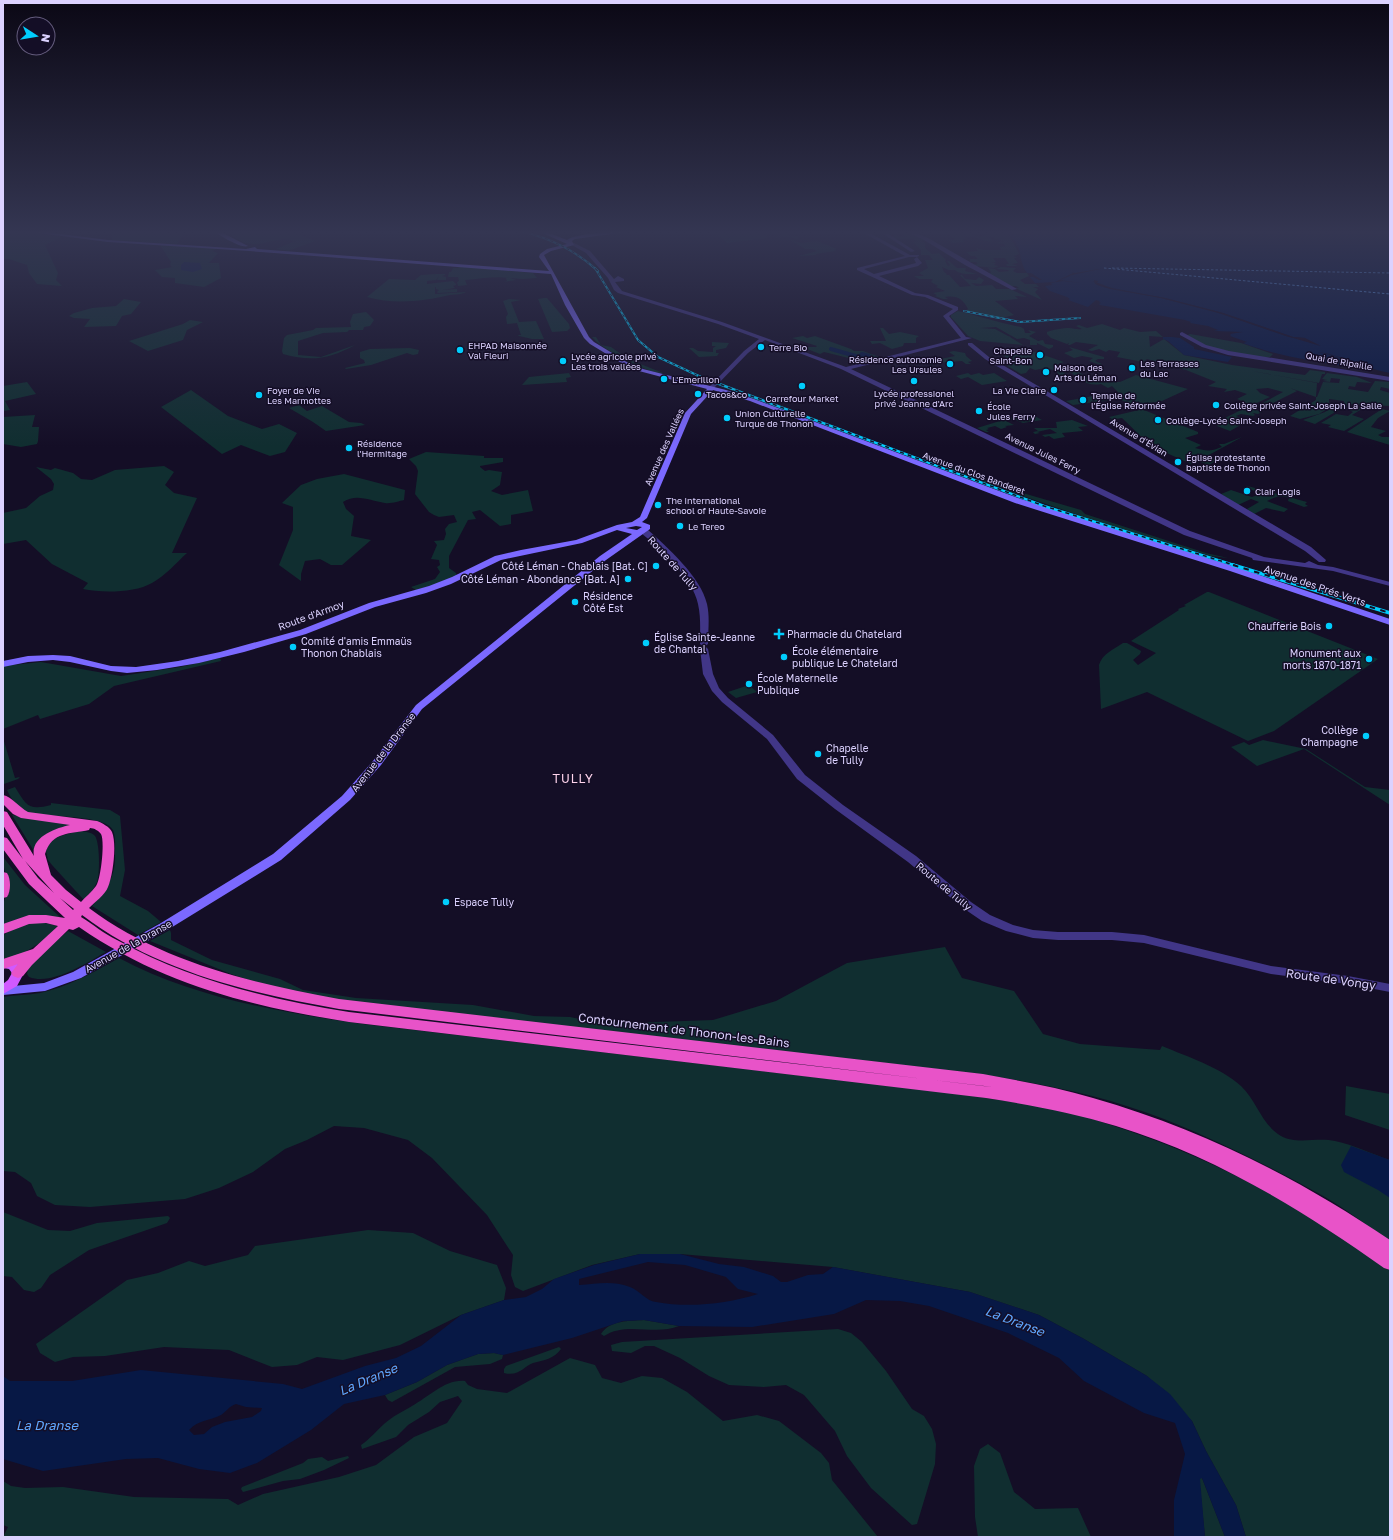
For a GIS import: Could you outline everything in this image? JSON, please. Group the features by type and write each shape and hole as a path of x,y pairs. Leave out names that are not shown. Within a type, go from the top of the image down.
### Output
{"highway":[{"path":"3,798 13,808 25,815 97,825 106,832 108,842 107,870 104,882 96,894 40,949 17,975"},
{"name":"Contournement de Thonon-les-Bains","path":"3,815 23,851 48,880 91,916 144,947 206,972 246,985 285,995 363,1008 983,1080 1039,1089 1090,1102 1159,1124 1218,1148 1309,1196 1390,1249"},
{"path":"48,880 39,854 41,846 52,836 68,829 86,828 98,832 108,842"},
{"path":"3,841 23,869 49,897 75,918 105,938 139,957 192,981 253,999 314,1012 986,1092 1092,1113 1157,1135 1233,1167 1313,1211 1390,1263"},
{"path":"3,876 3,894"},
{"path":"3,930 26,920 45,918 60,921 105,938"},
{"path":"3,964 40,949"}],"main road":[{"name":"Avenue du Clos Banderet","path":"567,303 587,338 592,343 638,368 752,400 1018,501 1233,569"},
{"name":"Avenue des Vallées","path":"635,528 688,414 711,388"},
{"name":"Route d'Armoy","path":"3,664 33,658 57,658 72,659 107,669 129,670 203,659 296,634 372,605 440,586 484,563 499,558 524,551 583,540 618,528 635,528"},
{"name":"Avenue de la Dranse","path":"3,991 40,988 63,980 97,964 165,926 254,872 293,845 342,802 358,785 418,707 635,528"},
{"name":"Avenue des Prés Verts","path":"1233,569 1390,622"},
{"path":"3,964 13,966 17,975 12,983 3,991"},
{"name":"Avenue de la Dranse","path":"17,975 22,982 29,984 63,980"}],"street":[{"path":"654,303 726,325 765,339"},
{"name":"Avenue d'Évian","path":"942,303 957,309 947,314 946,317 964,341 990,360 1300,544 1325,564 1390,582"},
{"name":"Quai de Ripaille","path":"1182,334 1208,348 1254,358 1274,359 1390,379"},
{"path":"751,335 765,339"},
{"path":"711,388 765,339"},
{"name":"Avenue Jules Ferry","path":"765,339 804,352 852,371 1178,529 1225,547 1234,552 1288,563 1310,562 1325,564"},
{"path":"852,371 918,352 964,341"},
{"name":"Route de Tully","path":"635,528 688,577 699,592 703,606 704,646 708,674 715,690 770,737 801,777 839,807 912,859 967,905 986,918 1010,928 1033,934 1058,936 1112,936 1156,942 1271,970"},
{"name":"Avenue d'Évian","path":"1300,544 1307,552 1310,562"},
{"name":"Route de Vongy","path":"1271,970 1348,980 1390,988"}],"green space":[{"path":"120,303 140,303 131,314 122,316 116,326 84,327 90,319 74,318 69,316 92,308 116,306"},
{"path":"504,303 511,303 519,322 536,321 544,339 532,339 519,336 518,335 521,335 517,323 507,324 506,317 508,314"},
{"path":"540,303 551,303 569,324 570,328 567,331 552,332"},
{"path":"964,303 998,303 1014,315 998,319 966,311 968,309"},
{"path":"958,311 1021,327 1024,329 1025,333 1031,333 1028,330 1036,332 1029,336 1038,341 1043,340 1045,344 1053,345 1053,347 1049,349 1037,343 1037,345 1030,345 1030,340 1024,338 1017,339 996,327 980,328 995,329 1023,345 980,341 968,336 951,317 951,315"},
{"path":"366,312 374,320 370,326 364,327 363,330 323,333 298,341 298,355 321,357 355,345 346,350 320,358 303,358 283,354 284,338 287,335 313,330 316,328 351,327 350,322 353,314"},
{"path":"190,320 203,322 187,330 183,340 148,351 129,341 183,324"},
{"path":"1102,324 1120,330 1124,328 1140,332 1156,331 1163,337 1149,336 1150,347 1164,339 1184,355 1232,365 1305,375 1310,370 1325,372 1325,374 1322,374 1319,383 1252,371 1317,383 1316,397 1290,388 1297,391 1269,405 1282,410 1280,410 1261,404 1283,392 1268,388 1256,389 1260,393 1270,397 1252,405 1237,399 1247,394 1235,390 1224,392 1227,389 1208,386 1216,382 1186,370 1147,359 1143,362 1117,357 1120,352 1109,350 1106,352 1099,349 1092,351 1088,350 1098,345 1076,342 1068,345 1069,343 1067,344 1051,338 1047,334 1047,332 1061,329 1082,329 1076,326 1079,325 1087,328"},
{"path":"880,328 883,328 889,334 900,332 919,336 916,338 916,343 904,343 903,346 892,349 880,343 872,344 870,341 886,341"},
{"path":"1190,334 1241,343 1273,354 1270,357 1262,358 1208,347 1186,336"},
{"path":"803,336 807,338 815,336 854,351 863,351 882,358 877,359 864,355 862,358 869,359 861,361 824,352 820,354 802,347 817,346 792,338"},
{"path":"592,337 596,337 601,345 597,342"},
{"path":"712,342 729,343 726,348 716,350 716,353 719,353 717,356 699,357 689,348 693,348 698,351 713,352 713,348 716,346 712,346"},
{"path":"601,345 611,347 628,359 663,373 636,365 614,354"},
{"path":"1069,347 1104,357 1104,359 1098,359 1095,361 1102,364 1089,361 1093,358 1082,356 1074,358 1064,353 1073,350"},
{"path":"410,348 419,350 418,354 413,355 407,353 371,365 345,368 365,363 364,360 360,358 360,352 370,349"},
{"path":"1007,348 1035,352 1064,362 1054,366 1067,373 1064,374 1067,376 1061,377 1060,375 1056,374 1058,374 1057,371 1045,368 1035,370 1030,368 1026,373 1021,374 996,359 1007,358 1003,355 1011,351"},
{"path":"954,351 965,353 966,356 972,361 968,362 971,364 966,364 962,361 934,363 931,365 926,362 955,356 949,352"},
{"path":"1076,367 1080,369 1079,372 1087,378 1100,382 1120,382 1136,375 1188,389 1162,401 1138,405 1139,407 1135,408 1120,399 1073,405 1066,401 1093,396 1099,400 1122,396 1112,386 1108,388 1101,384 1095,385 1086,383 1067,371"},
{"path":"569,373 571,377 566,378 567,382 522,385 529,377"},
{"path":"968,373 971,375 979,373 983,375 994,373 1007,381 982,385 968,377 961,379 956,376"},
{"path":"1327,373 1357,377 1372,383 1357,382 1355,387 1349,386 1348,389 1368,392 1375,381 1390,382 1390,389 1381,387 1380,390 1390,393 1390,406 1348,404 1346,405 1347,407 1342,408 1315,424 1303,420 1325,412 1337,404 1344,404 1344,401 1329,399 1329,403 1336,404 1325,406 1324,408 1327,409 1319,414 1300,419 1290,416 1316,400 1323,382 1339,383 1340,379 1331,378 1330,382 1322,381 1327,380 1322,379"},
{"path":"27,382 36,394 5,401 10,410 3,411 3,386"},
{"path":"191,390 228,416 262,429 279,424 297,433 285,452 270,456 241,445 222,454 161,407"},
{"path":"299,405 307,411 322,406 349,422 361,423 365,425 326,431 289,408"},
{"path":"1354,406 1365,407 1352,415 1364,419 1344,431 1328,427 1331,425 1321,423 1336,414 1348,416 1353,412 1347,409"},
{"path":"1247,407 1262,412 1258,414 1253,413 1255,415 1253,416 1241,414 1236,416 1248,421 1230,431 1217,426 1219,424 1215,423"},
{"path":"1382,409 1390,411 1378,418 1371,427 1386,431 1378,435 1382,437 1390,437 1390,445 1347,432"},
{"path":"1144,410 1198,432 1198,434 1185,438 1201,445 1195,448 1214,450 1222,447 1219,444 1224,444 1242,437 1207,456 1217,460 1209,465 1200,462 1191,464 1151,446 1122,418 1108,420 1112,419 1109,417"},
{"path":"1023,414 1026,416 1033,415 1042,420 1023,423 1014,419 1006,421 1014,425 1005,426 1007,427 1001,429 995,426 987,428 989,429 986,430 989,432 977,428"},
{"path":"35,415 32,427 39,427 37,444 21,447 3,444 3,417"},
{"path":"1072,420 1088,426 1078,427 1083,431 1062,433 1065,437 1054,439 1049,436 1045,437 1042,435 1057,433 1050,429 1037,432 1040,433 1035,434 1033,432 1038,431 1034,428 1057,428 1056,422"},
{"path":"426,452 484,456 484,458 503,458 503,462 480,466 485,471 489,470 502,472 500,485 491,491 502,495 528,490 533,511 511,515 511,524 500,526 480,510 472,512 476,519 468,520 449,556 449,568 456,573 457,576 442,583 416,590 411,587 435,579 440,572 437,567 440,565 439,560 431,559 437,545 434,541 444,540 446,534 445,529 449,524 457,522 454,515 439,517 429,512 415,494 418,471 416,466 409,459"},
{"path":"926,456 993,484 1002,486 1007,485 1016,491 1081,510 1085,514 1206,553 1228,558 1211,556 1111,526 987,484 921,458"},
{"path":"164,466 174,472 165,485 174,493 197,498 172,553 187,553 166,573 152,583 137,589 118,591 83,589 88,583 52,564 26,540 3,544 3,513 26,508 40,496 53,490 54,484 51,479 36,467 51,470 55,468 73,473 81,479 92,480 115,470"},
{"path":"344,474 405,490 404,500 387,503 364,498 353,498 343,502 346,509 354,516 351,536 371,540 342,565 331,565 320,559 305,561 301,574 301,581 279,565 293,530 293,507 282,503 301,485 317,479"},
{"path":"1244,485 1255,488 1261,492 1263,490 1307,502 1305,504 1308,506 1304,507 1288,501 1289,498 1278,497 1267,501 1288,509 1284,512 1266,508 1254,514 1247,509 1259,502 1251,499 1238,505 1221,494 1231,490 1252,497 1260,494 1246,488 1247,486"},
{"path":"1207,592 1378,659 1274,731 1248,741 1147,692 1101,709 1099,665 1103,658 1123,643 1127,643 1141,651 1140,654 1133,660 1138,665 1156,653 1131,641 1179,610 1178,609 1186,606 1184,605"},
{"path":"220,658 221,661 114,686 89,704 40,719 38,715 3,729 3,666 41,662 121,676 180,667"},
{"path":"749,685 757,692 736,698 728,692"},
{"path":"3,738 15,778 20,777 4,784"},
{"path":"1263,740 1306,749 1365,787 1390,790 1390,805 1304,749 1257,766 1231,747 1244,742 1249,745"},
{"path":"15,787 25,802 32,807 43,807 51,805 51,803 110,810 120,816 125,870 120,896 148,911 161,922 138,935 92,906 106,889 114,870 115,836 113,830 108,825 99,821 87,819 27,812 20,808 10,797 7,790"},
{"path":"12,815 72,824 34,851"},
{"path":"81,831 91,833 95,836 98,845 99,859 99,873 97,882 84,900 48,860 46,851 51,842 60,836"},
{"path":"3,857 25,885 60,917 3,927 3,904 7,893"},
{"path":"31,923 45,923 58,926 43,941 25,953 10,958 3,958 3,935 17,927"},
{"path":"170,930 171,940 212,960 280,979 303,990 356,998 473,1005 534,1016 570,1017 594,1022 626,1023 713,1020 776,1001 847,963 945,947 962,978 1014,991 1043,1034 1080,1044 1160,1050 1162,1046 1214,1068 1233,1079 1251,1098 1264,1119 1274,1131 1287,1139 1335,1141 1390,1160 1390,1241 1325,1197 1246,1155 1164,1119 1093,1096 1045,1085 971,1073 351,1002 274,988 231,974 150,941"},
{"path":"68,931 106,952 69,972 58,976 38,979 29,977 27,974 29,963"},
{"path":"119,958 177,984 238,1002 300,1014 363,1024 967,1095 1054,1109 1083,1116 1123,1129 1194,1156 1228,1172 1295,1208 1359,1249 1390,1271 1390,1537 1246,1537 1236,1505 1206,1451 1192,1421 1147,1376 1084,1339 1039,1315 970,1292 833,1267 680,1254 640,1254 592,1265 523,1291 515,1287 511,1275 513,1255 487,1215 432,1158 408,1140 364,1128 334,1126 307,1140 285,1149 253,1172 219,1188 185,1199 90,1207 55,1205 37,1196 31,1183 15,1172 3,1171 3,997 40,993 61,987 100,969"},
{"path":"1346,1086 1390,1094 1390,1130 1345,1115"},
{"path":"3,1212 48,1230 70,1231 97,1223 168,1216 170,1218 167,1223 89,1250 50,1275 41,1288 34,1292 24,1290 12,1277 3,1276"},
{"path":"368,1230 413,1233 450,1251 497,1265 506,1288 504,1300 461,1315 400,1345 343,1360 317,1357 297,1365 272,1367 229,1350 164,1347 105,1356 73,1357 55,1362 40,1353 36,1344 127,1280 158,1273 189,1261 205,1266 248,1255 255,1246"},
{"path":"644,1320 679,1326 660,1330 622,1330 604,1336 601,1334 609,1326 620,1322"},
{"path":"838,1329 851,1333 862,1342 886,1371 912,1409 924,1416 932,1429 936,1444 935,1464 917,1524 912,1525 871,1488 847,1456 835,1431 804,1395 786,1385 764,1387 729,1385 709,1376 680,1358 654,1346 645,1346 631,1353 612,1351 611,1345 622,1342"},
{"path":"559,1347 561,1349 552,1357 530,1364 514,1374 504,1373 506,1366"},
{"path":"494,1353 503,1355 502,1359 490,1364 455,1367 392,1402 388,1400 385,1395 417,1382 447,1365 478,1354"},
{"path":"570,1358 595,1365 602,1378 621,1383 642,1376 662,1378 687,1392 723,1421 757,1415 779,1421 821,1453 829,1463 832,1480 878,1537 3,1537 8,1527 3,1525 3,1481 11,1486 25,1488 63,1487 134,1497 228,1499 238,1505 263,1494 339,1477 376,1465 414,1437 447,1423 462,1401 458,1396 440,1402 429,1412 408,1425 396,1437 362,1449 361,1445 387,1421 437,1389 458,1381 465,1381 468,1385 477,1389 507,1393"},
{"path":"988,1444 1000,1453 1014,1492 1035,1509 1078,1508 1091,1537 978,1537 975,1517 974,1466 980,1449"},
{"path":"348,1456 349,1458 324,1470 300,1479 283,1481 243,1492 241,1489 242,1487 303,1463 308,1459 322,1457 328,1461"},
{"path":"1199,1478 1202,1478 1225,1537 1205,1537"}],"water":[{"path":"1076,303 1093,303 1088,307"},
{"path":"1180,303 1222,314 1320,346 1307,341 1305,338 1293,337 1223,313 1184,303 1390,303 1390,373 1336,356 1318,352 1335,356 1356,365 1354,368 1270,352 1243,343 1247,342 1230,336 1230,334 1243,332 1214,331 1218,330 1208,326 1190,323 1191,322 1185,320 1099,304"},
{"path":"1163,337 1180,338 1194,347 1194,349 1232,357 1228,362 1184,355 1168,341 1163,339"},
{"path":"1351,1146 1390,1160 1390,1198 1344,1172 1341,1165"},
{"name":"La Dranse","path":"640,1254 680,1254 719,1264 744,1267 773,1276 781,1282 787,1282 808,1275 823,1274 833,1267 970,1292 1039,1315 1084,1339 1147,1376 1170,1394 1192,1421 1206,1451 1236,1505 1246,1537 1225,1537 1202,1478 1200,1479 1205,1537 1174,1537 1174,1500 1185,1454 1175,1423 1144,1413 1084,1381 1059,1358 1008,1333 929,1306 900,1301 866,1300 834,1314 752,1327 679,1326 644,1320 623,1321 572,1338 503,1355 494,1353 478,1354 447,1365 417,1382 385,1395 344,1404 311,1430 257,1463 230,1473 199,1469 158,1458 126,1459 43,1471 3,1459 3,1376 10,1381 72,1381 141,1370 283,1384 302,1389 365,1366 396,1358 421,1346 461,1315 504,1300 526,1297 542,1289 554,1279 594,1265","holes":["648,1262 685,1265 726,1277 738,1289 758,1294 720,1303 681,1305 652,1301 633,1288 623,1285 604,1283 579,1285 579,1279","236,1404 246,1407 262,1408 261,1411 252,1417 225,1422 212,1427 204,1434 194,1435 189,1430 200,1422 221,1415 231,1406"]}],"pier":[{"path":"1180,303 1223,313 1293,337 1305,338 1321,346 1286,336 1213,311"}],"waterway":[{"path":"831,349 859,357 862,354 869,356"}],"railway":[{"path":"616,303 638,340 658,357 701,377"},
{"path":"964,311 1020,322 1080,318"},
{"path":"698,376 1044,506 1237,566"},
{"path":"1233,565 1390,613"}],"place":[{"name":"Terre Bio","path":"761,347"},
{"name":"EHPAD Maisonnée Val Fleuri","path":"460,350"},
{"name":"Chapelle Saint-Bon","path":"1040,355"},
{"name":"Lycée agricole privé Les trois vallées","path":"563,361"},
{"name":"Résidence autonomie Les Ursules","path":"950,364"},
{"name":"Les Terrasses du Lac","path":"1132,368"},
{"name":"Maison des Arts du Léman","path":"1046,372"},
{"name":"L'Emerillon","path":"664,379"},
{"name":"Lycée professionel privé Jeanne d'Arc","path":"914,381"},
{"name":"Carrefour Market","path":"802,386"},
{"name":"La Vie Claire","path":"1054,390"},
{"name":"Tacos&co","path":"698,394"},
{"name":"Foyer de Vie Les Marmottes","path":"259,395"},
{"name":"Temple de l'Église Réformée","path":"1083,400"},
{"name":"Collège privée Saint-Joseph La Salle","path":"1216,405"},
{"name":"École Jules Ferry","path":"979,411"},
{"name":"Union Culturelle Turque de Thonon","path":"727,418"},
{"name":"Collège-Lycée Saint-Joseph","path":"1158,420"},
{"name":"Résidence l'Hermitage","path":"349,448"},
{"name":"Église protestante baptiste de Thonon","path":"1178,462"},
{"name":"Clair Logis","path":"1247,491"},
{"name":"The international school of Haute-Savoie","path":"658,505"},
{"name":"Le Tereo","path":"680,526"},
{"name":"Côté Léman - Chablais [Bat. C]","path":"656,566"},
{"name":"Côté Léman - Abondance [Bat. A]","path":"628,579"},
{"name":"Résidence Côté Est","path":"575,602"},
{"name":"Chaufferie Bois","path":"1329,626"},
{"name":"Pharmacie du Chatelard","path":"779,634"},
{"name":"Église Sainte-Jeanne de Chantal","path":"646,643"},
{"name":"Comité d'amis Emmaüs Thonon Chablais","path":"293,647"},
{"name":"École élémentaire publique Le Chatelard","path":"784,657"},
{"name":"Monument aux morts 1870-1871","path":"1369,659"},
{"name":"École Maternelle Publique","path":"749,684"},
{"name":"Collège Champagne","path":"1366,736"},
{"name":"Chapelle de Tully","path":"818,754"},
{"name":"Espace Tully","path":"446,902"}],"district":[{"name":"TULLY","path":"573,778"}]}
